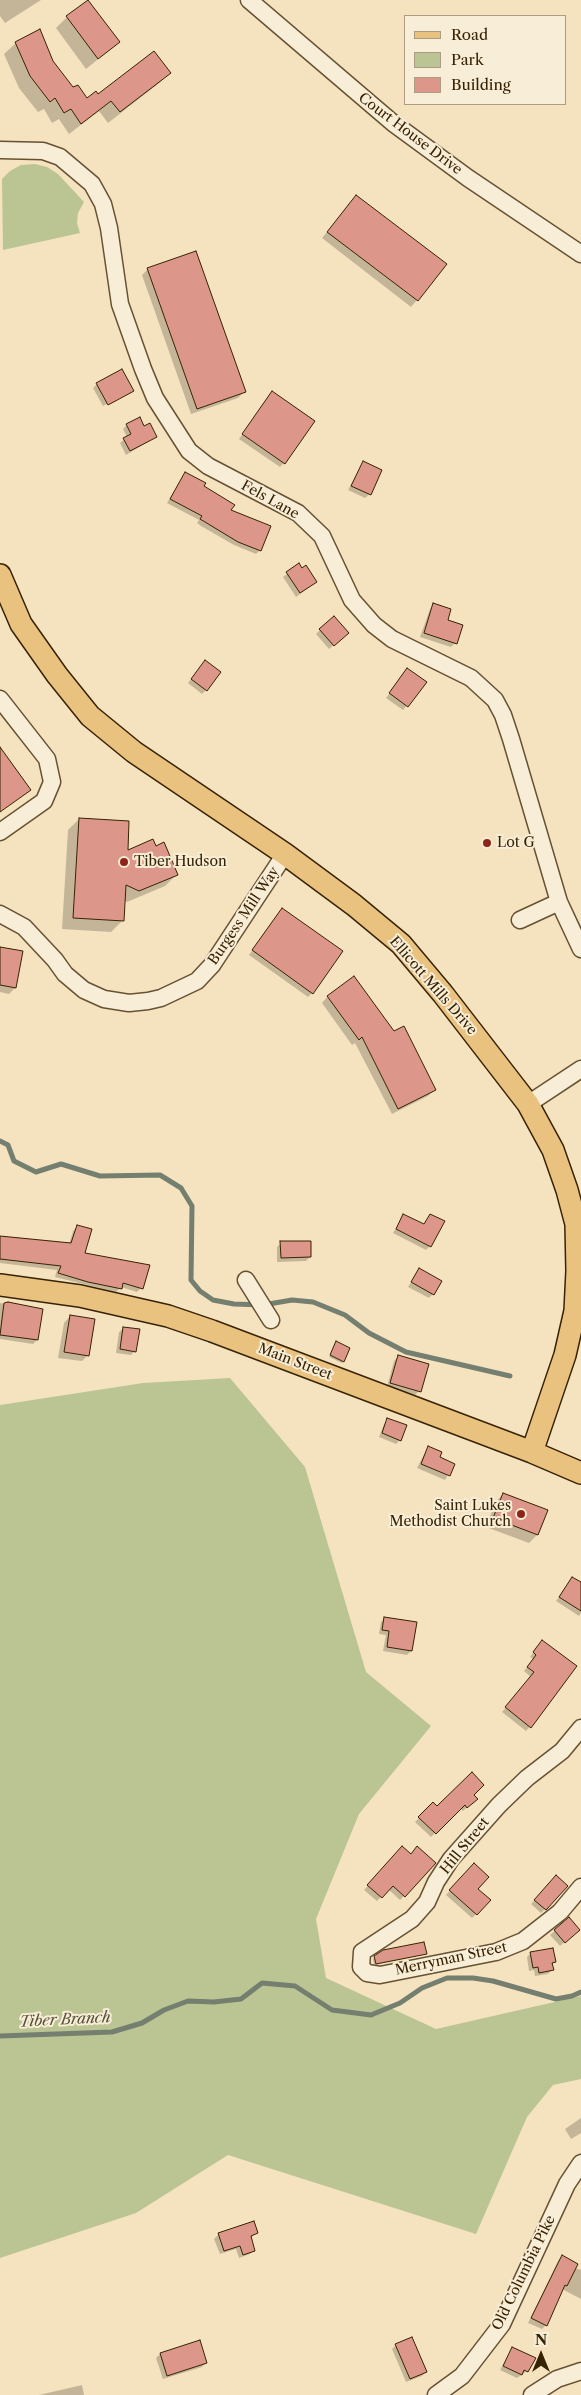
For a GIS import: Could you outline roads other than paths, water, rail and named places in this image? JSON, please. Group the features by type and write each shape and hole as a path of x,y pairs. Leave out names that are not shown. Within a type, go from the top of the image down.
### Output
{"main road":[{"name":"Ellicott Mills Drive","path":"0,575 20,624 56,676 90,716 134,752 286,854 354,905 401,944 443,994 528,1104 553,1150 567,1190 576,1224 578,1271 575,1311 565,1355 532,1452"},
{"name":"Main Street","path":"0,1285 80,1296 168,1316 532,1452 581,1473"}],"street":[{"name":"Court House Drive","path":"249,0 393,123 468,178 581,254"},
{"name":"Fels Lane","path":"0,150 43,151 60,157 92,184 103,204 109,228 120,304 140,360 155,398 189,451 208,466 298,513 322,536 352,600 374,625 392,639 470,678 495,700 503,715 511,739 559,902 581,949"},
{"path":"0,699 47,759 52,782 44,801 0,832"},
{"name":"Burgess Mill Way","path":"0,914 24,927 66,974 84,990 104,999 129,1003 148,1001 161,998 197,981 212,965 286,854"},
{"path":"520,920 559,902"},
{"path":"528,1104 581,1069"},
{"path":"246,1280 271,1320"},
{"name":"Hill Street","path":"361,1967 360,1957 366,1947 412,1919 427,1902 436,1882 451,1859 499,1805 527,1778 562,1751 581,1728"},
{"name":"Merryman Street","path":"361,1967 367,1973 380,1974 496,1952 523,1941 560,1912 581,1887"},
{"name":"Old Columbia Pike","path":"436,2395 462,2376 502,2324 567,2184 581,2163"},
{"path":"532,2395 556,2379 581,2371"}],"waterway":[{"path":"0,1141 8,1145 14,1161 36,1172 61,1164 100,1176 160,1175 181,1188 192,1206 191,1280 200,1291 213,1300 234,1304 263,1305 292,1300 313,1302 345,1315 369,1333 406,1352 510,1376"},
{"name":"Tiber Branch","path":"0,2036 112,2032 142,2023 164,2010 188,2001 214,2002 241,1999 262,1983 295,1986 332,2010 371,2015 400,2003 422,1988 447,1978 473,1978 493,1981 556,1999 581,1992"}],"place":[{"name":"Lot G","path":"487,843"},
{"name":"Tiber Hudson","path":"124,862"},
{"name":"Saint Lukes Methodist Church","path":"521,1514"}]}
